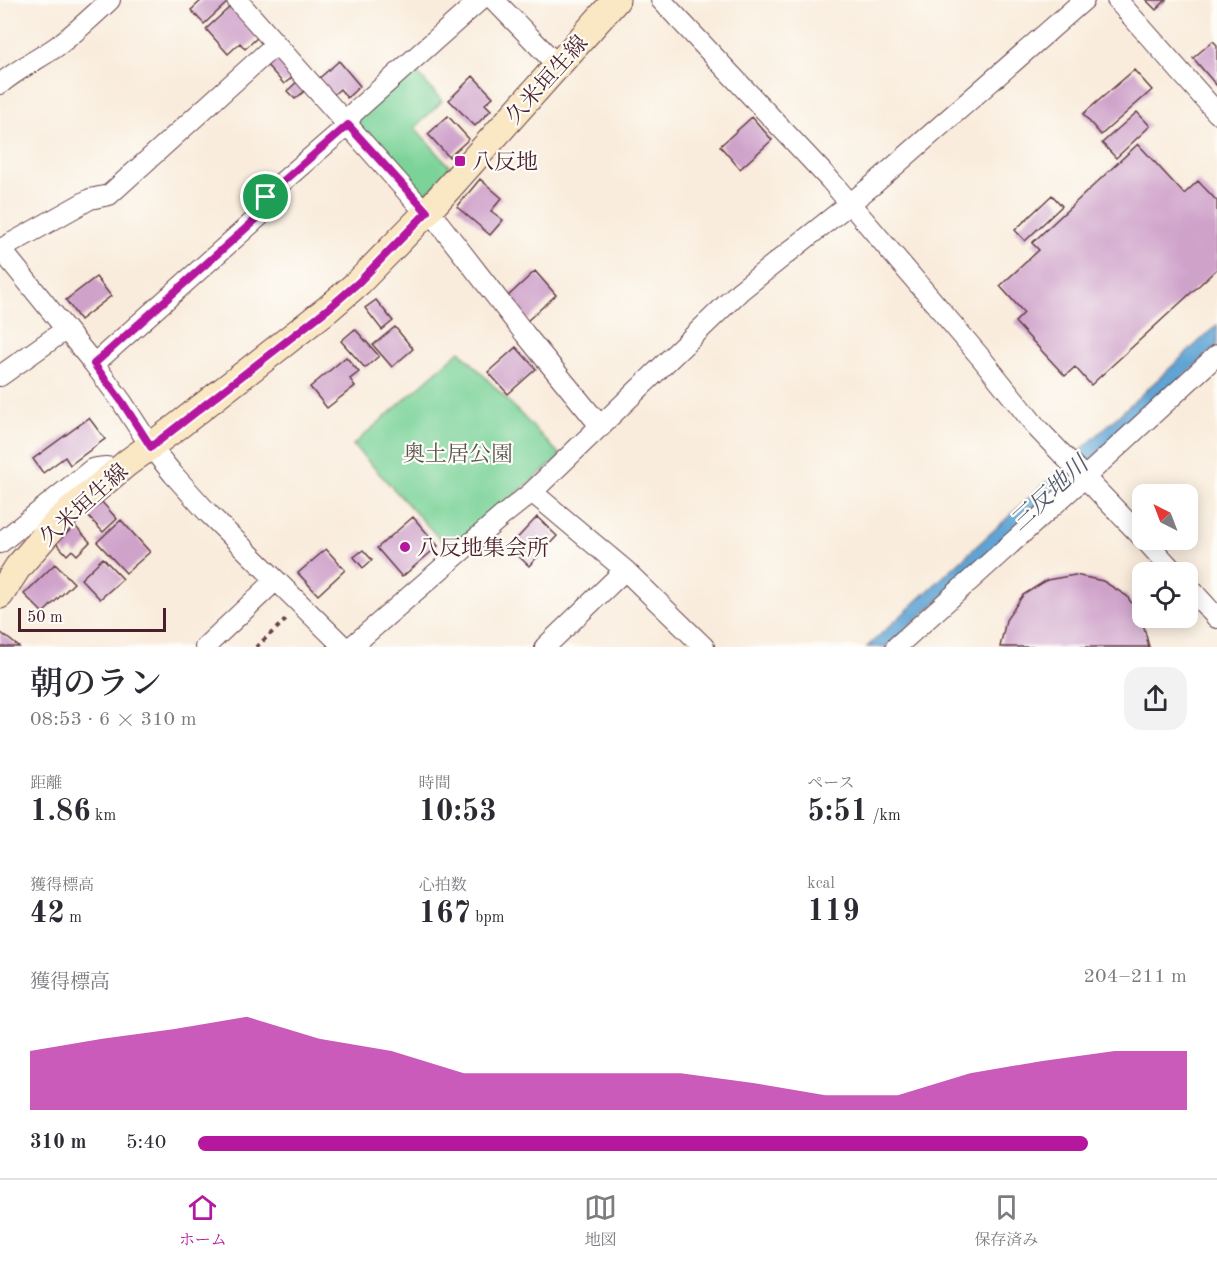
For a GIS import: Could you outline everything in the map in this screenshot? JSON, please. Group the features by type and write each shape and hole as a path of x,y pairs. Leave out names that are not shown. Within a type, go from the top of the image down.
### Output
{"main road":[{"name":"久米垣生線","path":"0,595 18,567 58,521 117,471 329,308 359,282 427,212 616,0"}],"street":[{"path":"0,84 27,63 54,48 110,0"},
{"path":"237,0 438,222 601,427"},
{"path":"94,364 263,213 264,203 273,190 348,125 352,114 480,0"},
{"path":"494,0 558,66"},
{"path":"661,0 830,180 1038,429 1132,526"},
{"path":"351,647 532,492 740,291 850,204 1084,0"},
{"path":"1117,0 1217,113"},
{"path":"276,44 109,195 90,199 1,249 94,364 151,447 208,513 344,647"},
{"path":"0,376 65,330"},
{"path":"896,647 1217,355"},
{"path":"0,543 92,470 104,466 117,471"},
{"path":"532,492 625,570 704,647"},
{"path":"1154,550 1166,562"},
{"path":"544,647 625,570"},
{"path":"205,647 276,580"},
{"path":"1198,597 1217,618"}],"path":[{"path":"256,647 302,606"}],"green space":[{"path":"413,68 442,101 415,128 453,170 419,200 368,143 356,118"},
{"name":"奥土居公園","path":"460,351 561,456 450,550 353,445"}],"water":[{"name":"三反地川","path":"1217,325 1217,346 887,647 867,647"}],"building":[{"path":"202,0 229,1 204,24 191,10"},
{"path":"1146,0 1166,0 1156,10"},
{"path":"231,6 258,37 245,49 240,43 228,54 206,29"},
{"path":"1213,41 1217,45 1217,86 1193,58"},
{"path":"275,53 295,75 284,84 265,63"},
{"path":"339,61 360,86 347,98 340,89 331,97 316,81"},
{"path":"1134,70 1152,90 1101,135 1083,114"},
{"path":"473,76 493,97 485,104 491,110 475,126 449,100"},
{"path":"299,80 307,89 295,99 287,91"},
{"path":"1137,112 1150,126 1116,158 1102,143"},
{"path":"448,116 469,139 449,157 428,134"},
{"path":"752,117 772,140 740,169 720,146"},
{"path":"1138,144 1184,194 1198,181 1217,201 1217,269 1091,385 1075,367 1065,376 1015,322 1024,313 1000,286 1039,250 1032,243"},
{"path":"480,179 502,198 491,211 503,220 490,235 457,207"},
{"path":"1052,195 1062,206 1025,241 1015,230"},
{"path":"535,271 556,295 527,321 506,298"},
{"path":"96,277 111,296 80,320 66,300"},
{"path":"376,300 393,321 382,330 365,308"},
{"path":"395,327 413,349 392,367 373,345"},
{"path":"355,329 379,356 365,368 341,341"},
{"path":"516,347 536,369 508,394 488,372"},
{"path":"346,357 359,372 350,379 355,386 327,408 310,387"},
{"path":"89,418 105,439 70,465 65,457 43,473 33,459"},
{"path":"101,501 117,519 103,532 86,514"},
{"path":"413,517 438,546 402,577 377,548"},
{"path":"537,517 557,536 529,566 509,547"},
{"path":"121,520 150,552 126,573 97,542"},
{"path":"75,526 90,542 77,555 72,550 67,555 56,543"},
{"path":"326,549 345,570 318,595 298,573"},
{"path":"363,550 372,560 363,568 354,557"},
{"path":"103,558 123,579 100,599 81,579"},
{"path":"55,564 74,583 43,613 24,594"},
{"path":"1075,575 1103,581 1127,596 1132,604 1132,628 1144,628 1149,647 1000,647 1006,620 1023,595 1047,580"},
{"path":"0,632 19,647 0,647"}],"place":[{"name":"八反地","path":"460,161"},
{"name":"八反地集会所","path":"405,547"}],"route":[{"path":"348,125 427,212 359,282 329,308 151,447 94,364 263,213 266,197 348,125"}]}
